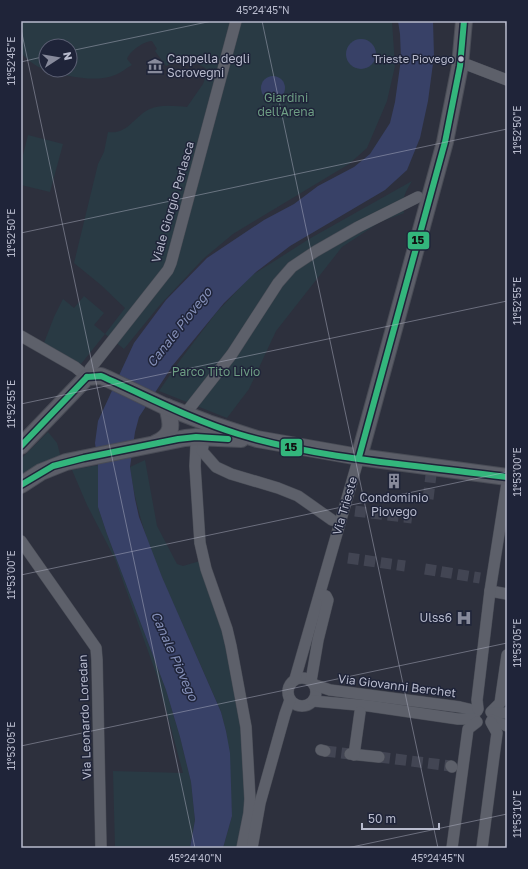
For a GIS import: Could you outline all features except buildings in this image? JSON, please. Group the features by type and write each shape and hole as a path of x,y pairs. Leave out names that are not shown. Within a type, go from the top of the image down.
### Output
{"street":[{"name":"Viale Giorgio Perlasca","path":"88,373 168,270 171,263 236,21"},
{"name":"Via Trieste","path":"252,848 260,803 290,700 288,689 295,679 320,594 445,142 460,66 464,21"},
{"path":"460,66 468,65 507,80"},
{"path":"185,414 232,354 278,283 292,267 316,251 358,227 418,196"},
{"path":"21,336 74,367 108,379 166,407 257,439"},
{"path":"21,446 88,373"},
{"path":"154,444 165,440 169,433 171,426 166,407"},
{"path":"21,485 53,466 84,458 196,437 257,439 359,457 507,477"},
{"path":"242,848 249,813 250,799 246,727 227,629 206,569 200,543 195,466 199,445 202,451 216,467 231,474 278,488 298,496 332,520"},
{"path":"507,483 490,591 477,700 479,725 486,726 500,703 507,655"},
{"name":"Via Leonardo Loredan","path":"22,543 96,648 101,848"},
{"path":"490,591 507,594"},
{"path":"290,700 296,705 309,705 317,694 313,683 318,640 328,600 326,596 320,594"},
{"path":"295,679 305,678 313,683"},
{"name":"Via Giovanni Berchet","path":"313,683 330,690 460,707 477,715"},
{"name":"Via Giovanni Berchet","path":"313,701 369,706 458,719 477,715"},
{"path":"452,848 468,729 477,715 487,708 497,732 482,848"},
{"path":"360,712 352,755 378,757"},
{"path":"492,717 507,713"},
{"path":"492,717 507,726"},
{"path":"250,799 256,779 266,782"}],"green space":[{"name":"Giardini dell'Arena","path":"21,21 392,21 395,66 387,101 367,148 349,164 233,234 203,259 159,306 124,349 105,334 125,308 101,285 74,263 98,164 104,152 108,132 121,131 144,112 154,107 187,107 203,84 208,70 198,64 188,61 171,63 166,66 155,51 157,49 152,41 141,45 134,50 127,59 132,65 119,73 107,77 90,79 78,78 78,38 38,38 38,66 29,61 21,53"},
{"path":"28,135 63,144 50,192 21,185 21,163"},
{"name":"Parco Tito Livio","path":"412,181 404,196 404,213 380,222 342,247 276,331 249,389 227,418 159,391 216,313 251,276 309,239"},
{"path":"84,296 104,313 94,325 105,334 81,364 44,343 63,299 74,308"},
{"path":"48,432 57,443 61,458 21,480 21,459"},
{"path":"145,460 157,526 177,564 183,566 200,561 224,634 242,720 247,793 239,848 223,848 232,816 226,731 221,712 157,566 143,528 133,488 130,467"},
{"path":"98,465 98,507 166,690 191,782 195,820 190,848 115,848 113,771 183,773 157,676 115,559 87,505 72,470"}],"water":[{"name":"Canale Piovego","path":"398,21 433,21 434,56 428,101 420,138 407,170 385,190 290,246 256,272 224,303 173,365 139,417 135,432 130,467 139,517 162,577 221,712 230,753 232,816 223,848 190,848 195,820 191,782 180,737 166,690 98,507 98,465 95,443 98,421 134,343 166,300 207,258 264,220 294,204 318,186 354,167 370,154 390,123 395,102 401,59"},
{"path":"361,39 372,43 376,54 372,65 361,69 350,65 346,54 350,43"},
{"path":"273,76 282,79 285,88 282,97 273,100 264,97 261,88 264,79"}],"tunnel":[{"path":"428,499 431,475"},
{"path":"355,511 412,518"},
{"path":"348,558 405,566"},
{"path":"425,569 480,578"},
{"path":"325,751 350,754"},
{"path":"379,757 451,766"}],"transit line":[{"name":"15","path":"359,457 445,142 460,66 464,21"},
{"name":"15","path":"87,377 101,376 220,428 271,443 371,461 507,477"},
{"name":"15","path":"21,446 87,377"},
{"name":"15","path":"21,485 53,466 84,458 178,439 196,437 228,439"}],"place":[{"name":"Trieste Piovego","path":"461,59"},
{"name":"Cappella degli Scrovegni","path":"155,66"},
{"name":"Condominio Piovego","path":"394,481"},
{"name":"Ulss6","path":"464,618"}]}
